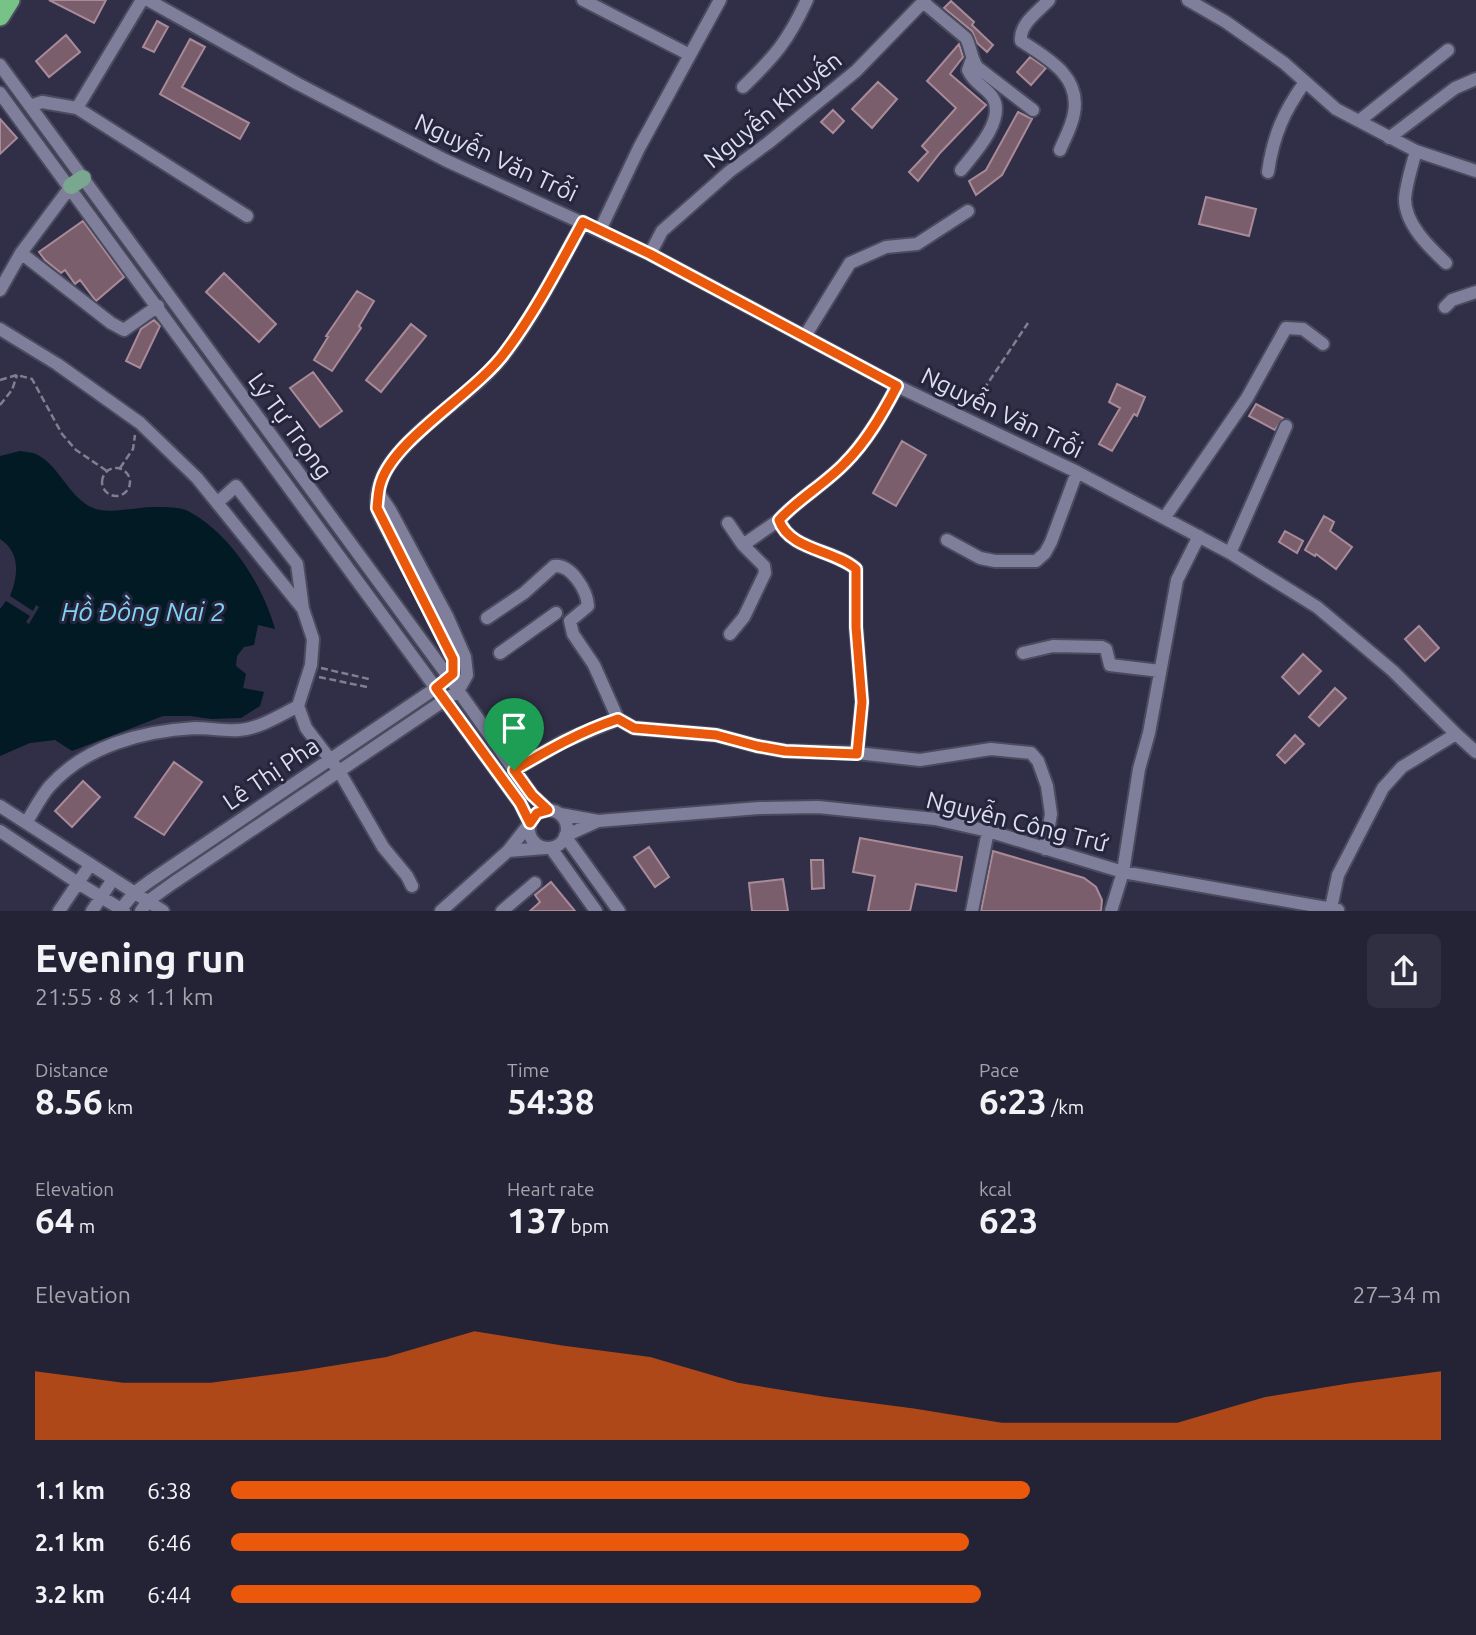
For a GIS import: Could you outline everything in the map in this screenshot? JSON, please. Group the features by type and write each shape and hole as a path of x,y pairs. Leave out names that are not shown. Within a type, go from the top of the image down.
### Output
{"highway":[{"path":"0,16 10,0"}],"street":[{"path":"77,108 142,0"},
{"name":"Nguyễn Văn Trỗi","path":"148,0 298,84 445,160 650,254 897,386 1077,472 1230,553 1317,607 1392,671 1476,752"},
{"path":"583,0 690,55"},
{"path":"600,230 639,148 720,0"},
{"path":"743,87 775,56 792,33 807,0"},
{"path":"1049,0 1023,27 1021,41 1062,69 1069,82 1075,110 1060,150"},
{"path":"1188,0 1226,22 1284,63 1336,108 1416,151 1476,171"},
{"path":"924,1 966,38 977,67 1033,110"},
{"name":"Nguyễn Khuyến","path":"650,254 662,231 730,171 856,71 924,1"},
{"path":"1359,121 1448,50"},
{"path":"961,170 981,146 993,124 995,110 993,99 973,81 968,70 972,59"},
{"name":"Lý Tự Trọng","path":"0,65 30,106 158,306 520,803 530,823"},
{"path":"1389,138 1455,88 1476,79"},
{"path":"1268,172 1270,153 1287,106 1305,82"},
{"name":"Lý Tự Trọng","path":"0,93 77,182 450,679 532,795 554,812"},
{"path":"30,106 42,102 77,108 247,216"},
{"path":"1416,151 1405,200 1407,213 1420,236 1446,263"},
{"path":"0,290 21,253 77,182"},
{"path":"805,337 850,263 886,247 917,244 968,211"},
{"path":"450,679 454,668 453,659 437,623 379,514 377,508 380,483 397,454 489,371 506,352 550,283 583,222"},
{"path":"21,253 111,323 124,330 158,306"},
{"path":"1445,307 1452,300 1476,292"},
{"path":"1165,517 1247,398 1286,327 1303,329 1323,344"},
{"path":"0,329 57,364 140,422 197,478 303,609"},
{"path":"744,545 779,520 845,463 878,419 897,386"},
{"path":"1230,553 1286,426"},
{"path":"947,540 980,558 995,561 1036,561 1045,553 1051,542 1077,472"},
{"path":"216,503 236,486 297,564 303,609 313,639 310,670 298,706 306,728 339,771 383,847 412,886"},
{"path":"144,906 458,691 467,675 465,657 422,567 379,494"},
{"path":"779,520 785,532 797,541 842,560 856,569 856,627 862,702 857,754"},
{"path":"728,523 764,566 765,573 744,617 730,634"},
{"path":"1111,911 1123,872 1139,769 1149,733 1177,580 1199,536"},
{"path":"487,618 524,593 554,566 566,568 578,582 588,606 570,621 573,634 594,665 618,719 634,728 716,735 785,751 920,760 991,749 1031,753 1038,761 1052,814 1045,849"},
{"path":"500,653 556,613"},
{"path":"1023,653 1053,646 1102,646 1106,649 1110,665 1160,670"},
{"name":"Lê Thị Pha","path":"123,910 134,892 450,679"},
{"name":"Lê Thị Pha","path":"26,823 49,788 79,759 114,743 150,734 196,728 241,730 298,706"},
{"path":"514,770 576,734 618,719"},
{"path":"1335,909 1338,875 1383,788 1402,767 1456,734"},
{"path":"0,806 134,892 144,906 163,911"},
{"name":"Nguyễn Công Trứ","path":"554,812 598,821 760,808 818,807 935,820 988,831 1123,872 1335,909"},
{"path":"441,911 508,851 537,813 554,812 566,824 565,836 557,845 508,851"},
{"name":"Nguyễn Công Trứ","path":"565,836 598,821"},
{"path":"530,823 533,842 548,848 596,911"},
{"path":"0,831 123,910"},
{"path":"971,911 988,831"},
{"path":"565,836 618,911"},
{"path":"59,911 90,865"},
{"path":"92,911 113,879"},
{"path":"502,911 535,883"}],"path":[{"path":"965,418 1028,323"},
{"path":"0,380 18,375 32,379 62,434 76,450 107,471 120,468 133,449 140,422"},
{"path":"0,405 12,390 18,375"},
{"path":"107,471 102,481 104,489 111,495 120,496 128,490 130,483 128,474 120,468"},
{"path":"310,670 369,679"},
{"path":"310,670 367,687"}],"water":[{"name":"Hồ Đồng Nai 2","path":"20,451 34,453 44,459 77,497 93,508 107,511 149,507 185,510 203,521 231,546 253,578 270,612 275,629 258,625 254,645 244,647 237,656 236,666 246,674 243,688 264,692 260,706 241,718 163,716 72,751 55,740 30,743 0,756 0,609 6,601 30,616 26,622 29,624 39,607 36,605 33,611 10,596 15,581 15,558 7,544 0,539 0,456"}],"building":[{"path":"49,0 106,0 94,23"},
{"path":"951,1 974,22 972,25 993,45 987,52 977,43 972,31 944,8"},
{"path":"157,21 168,27 154,52 143,47"},
{"path":"66,35 80,52 49,77 36,61"},
{"path":"190,39 205,47 182,87 249,123 240,139 160,94"},
{"path":"959,44 963,57 950,74 986,105 940,153 918,181 909,172 928,152 922,146 956,108 927,81"},
{"path":"1030,57 1046,68 1031,85 1017,72"},
{"path":"878,82 897,99 872,128 852,109"},
{"path":"833,110 844,121 833,133 821,122"},
{"path":"1018,112 1032,119 1002,175 976,195 969,181 986,170"},
{"path":"0,119 17,138 0,154"},
{"path":"1206,197 1256,209 1249,236 1199,224"},
{"path":"83,221 124,277 96,301 80,280 75,284 65,270 61,273 39,252"},
{"path":"224,273 276,324 259,342 206,292"},
{"path":"357,291 374,301 359,326 361,328 332,371 314,360 328,337 326,336"},
{"path":"154,320 160,326 140,368 126,361 141,329"},
{"path":"411,324 426,336 381,392 366,380"},
{"path":"313,372 342,411 320,427 290,388"},
{"path":"1117,384 1145,397 1137,416 1134,414 1112,451 1099,444 1120,408 1109,402"},
{"path":"1256,404 1283,418 1275,430 1249,416"},
{"path":"902,441 926,455 896,506 873,493"},
{"path":"1324,516 1334,522 1330,531 1352,547 1336,569 1316,554 1315,556 1305,550"},
{"path":"1285,531 1303,541 1297,553 1279,542"},
{"path":"1419,626 1439,648 1425,661 1405,639"},
{"path":"1303,654 1321,671 1299,694 1282,677"},
{"path":"1335,688 1346,698 1319,726 1309,717"},
{"path":"1295,735 1304,744 1285,763 1277,755"},
{"path":"174,762 202,782 164,835 135,817"},
{"path":"83,781 100,797 72,827 55,811"},
{"path":"860,838 962,857 956,891 916,884 910,911 868,911 875,876 853,872"},
{"path":"649,847 669,877 655,887 634,857"},
{"path":"993,851 1084,878 1096,887 1102,900 1101,911 981,911"},
{"path":"811,860 823,860 824,888 812,889"},
{"path":"783,879 788,911 752,911 749,883"},
{"path":"551,882 575,911 530,911 540,902 535,895"}],"route":[{"path":"583,222 650,254 897,386 865,440 845,463 779,520 785,532 797,541 853,565 856,569 856,627 862,702 857,754 785,751 716,735 634,728 618,719 564,741 514,770 532,795 548,810 537,813 530,823 520,803 436,688 453,674 453,659 437,623 383,523 377,508 380,483 397,454 489,371 506,352 550,283 583,222"}]}
